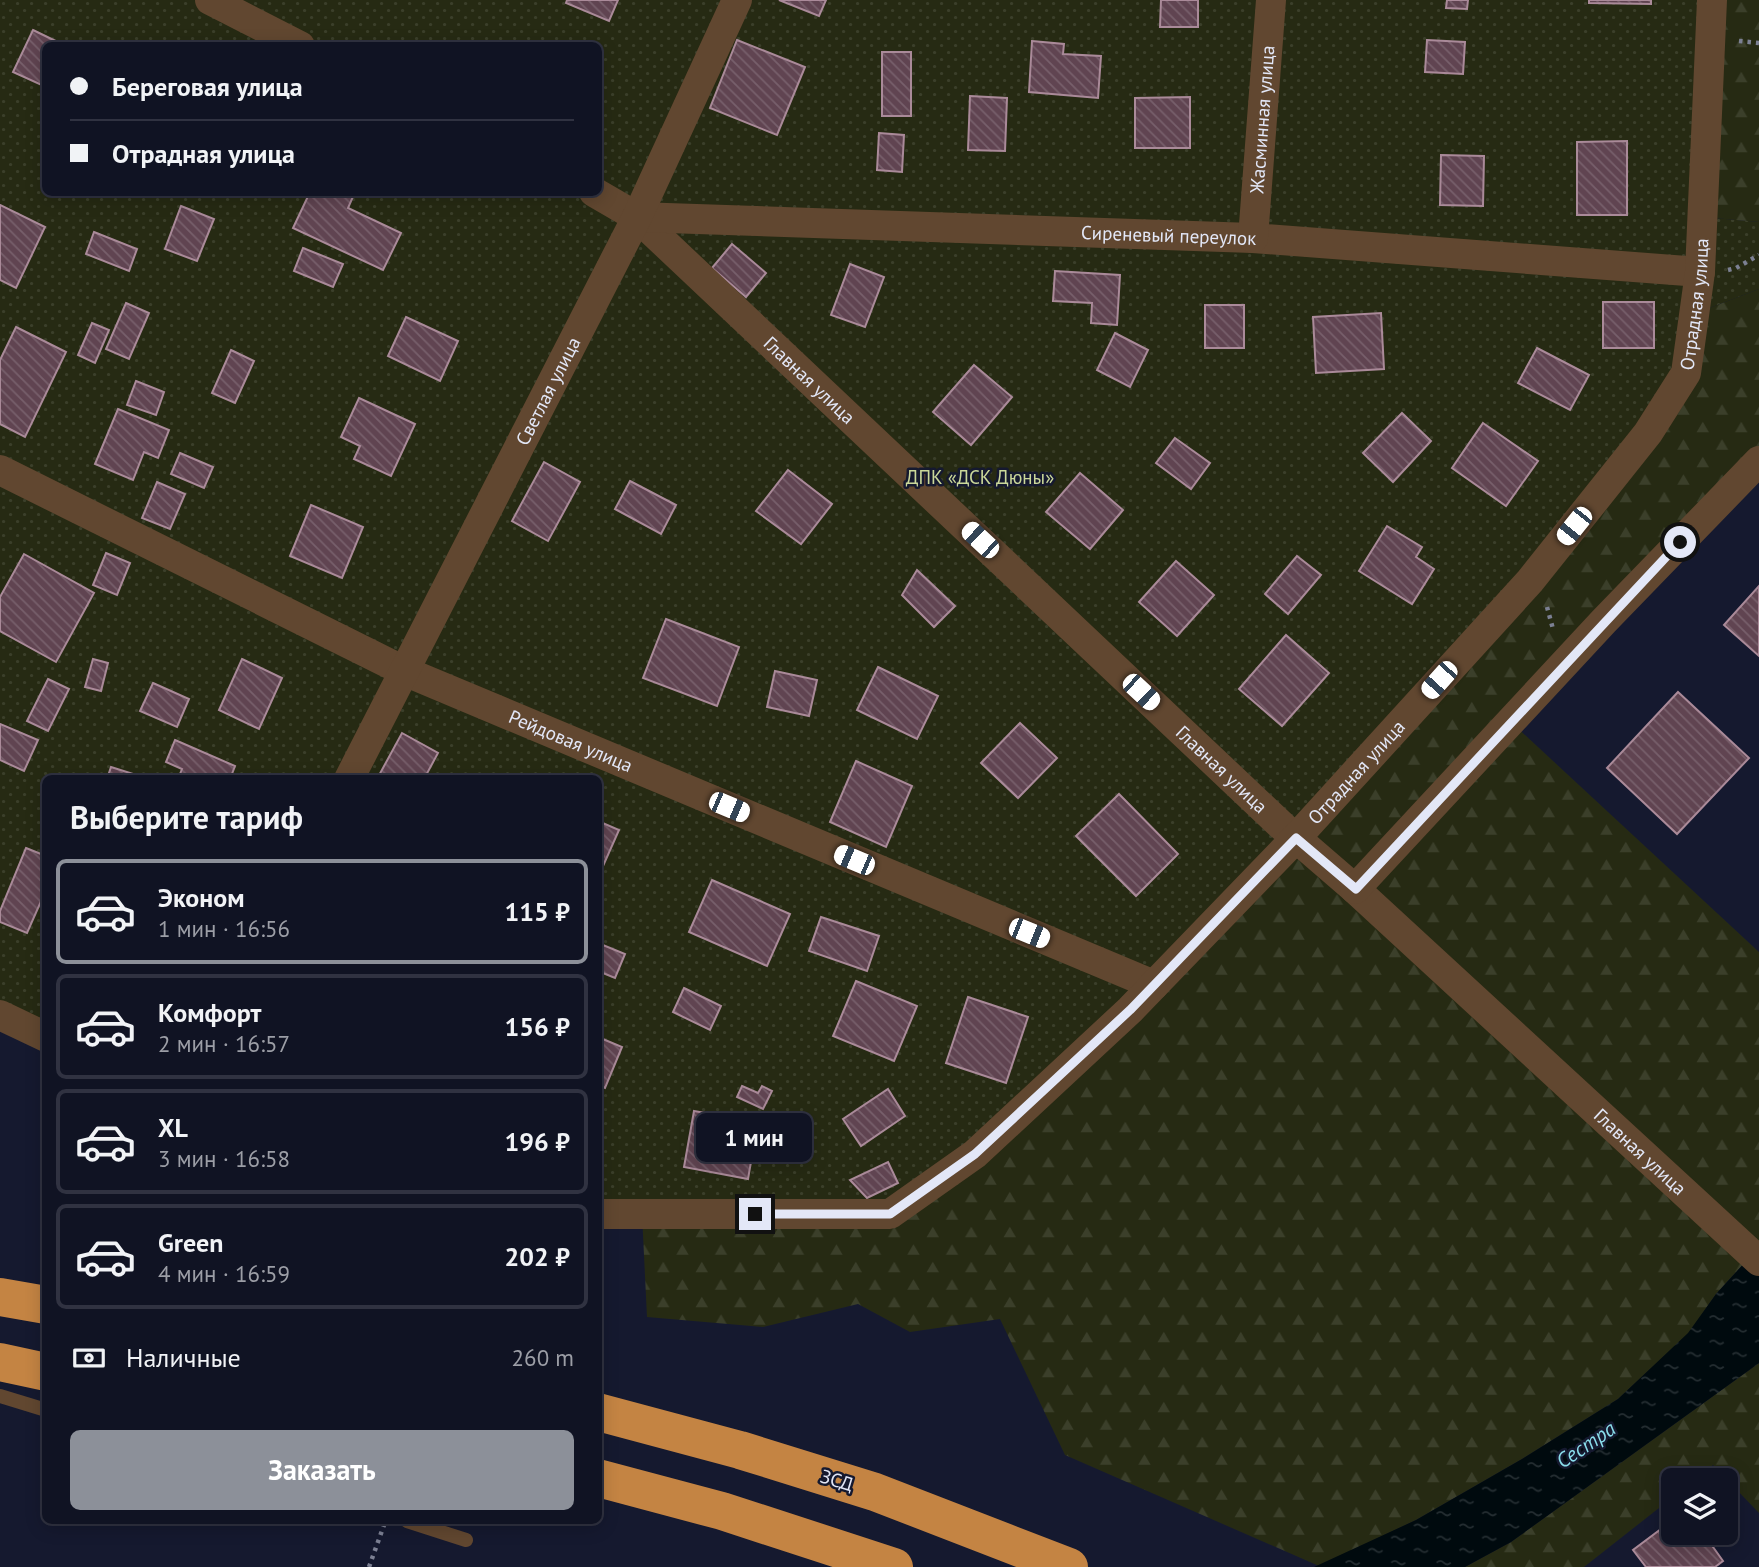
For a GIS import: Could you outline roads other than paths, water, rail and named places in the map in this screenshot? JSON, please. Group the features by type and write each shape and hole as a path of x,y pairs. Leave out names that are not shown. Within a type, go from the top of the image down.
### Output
{"highway":[{"path":"0,1297 42,1305"},
{"path":"0,1362 42,1371"},
{"name":"ЗСД","path":"602,1413 740,1450 875,1492 1069,1567"},
{"path":"602,1479 722,1511 894,1567"}],"street":[{"path":"209,0 292,42"},
{"name":"Светлая улица","path":"351,775 637,216 737,0"},
{"name":"Жасминная улица","path":"1254,239 1270,0"},
{"name":"Отрадная улица","path":"602,1214 890,1214 975,1154 1154,985 1296,838 1530,581 1648,433 1686,373 1700,272 1712,0"},
{"name":"Главная улица","path":"601,196 637,216 1296,838 1356,889 1759,1261"},
{"name":"Сиреневый переулок","path":"637,216 1254,239 1700,272"},
{"path":"1356,889 1759,461"},
{"name":"Рейдовая улица","path":"0,470 404,671 1154,985"},
{"path":"0,1014 42,1035"}],"lane":[{"path":"0,1396 42,1409"},
{"path":"416,1524 466,1540"}],"water":[{"name":"Сестра","path":"1759,1247 1759,1363 1511,1542 1465,1567 1314,1567 1416,1520 1522,1459 1618,1399 1688,1333 1716,1294"}],"park label":[{"name":"ДПК «ДСК Дюны»","path":"980,477"}]}
